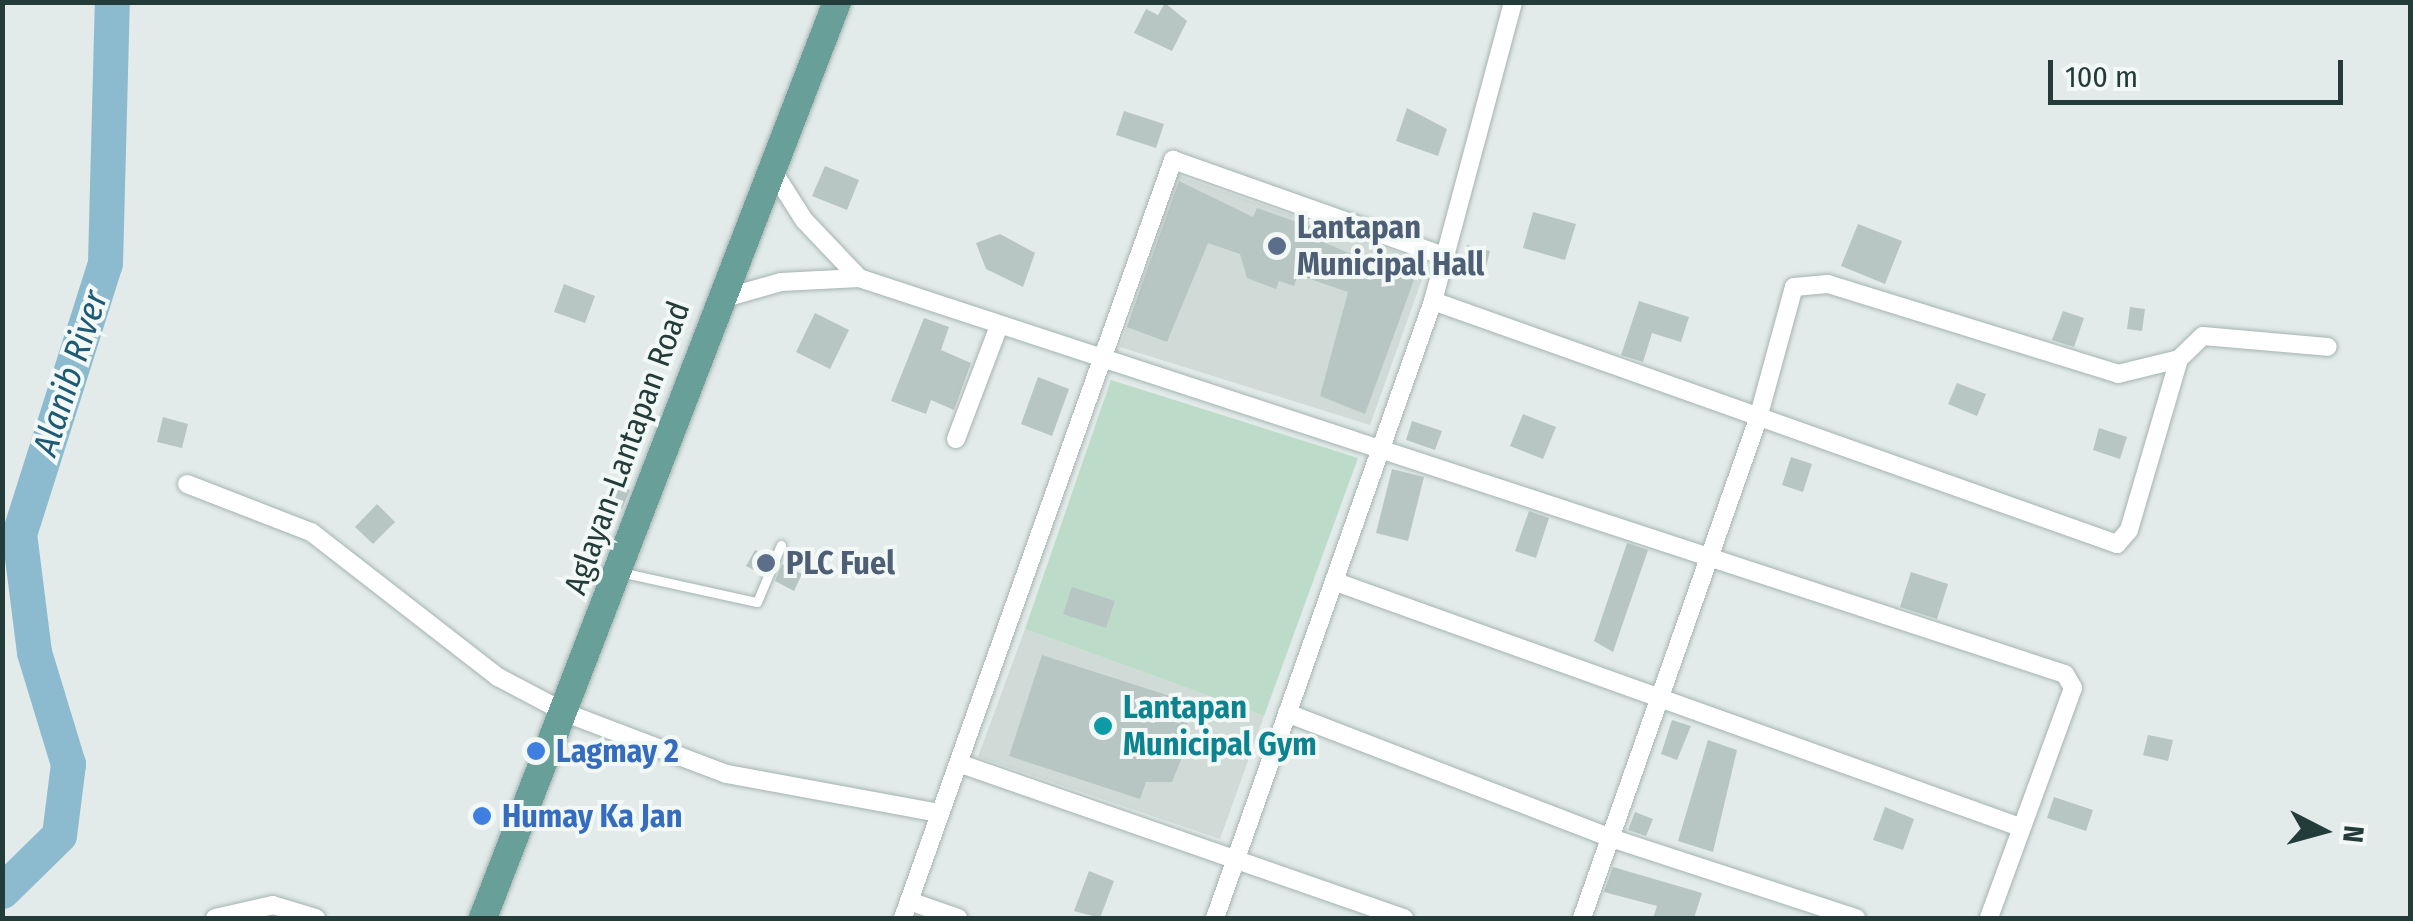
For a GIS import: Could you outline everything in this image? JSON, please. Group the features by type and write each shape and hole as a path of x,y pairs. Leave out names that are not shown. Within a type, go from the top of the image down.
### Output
{"main road":[{"name":"Aglayan-Lantapan Road","path":"483,918 620,572 769,165 837,2"}],"street":[{"path":"1215,918 1433,301 1513,2"},
{"path":"958,918 906,910 940,814 964,765 1107,361 1173,160 1447,257"},
{"path":"769,165 804,220 859,278"},
{"path":"718,300 781,282 859,278 1107,361 1380,444 2071,677 1989,918"},
{"path":"1582,918 1756,422 1787,296 1811,281 2109,372 2179,359"},
{"path":"1433,301 1756,422 2117,544 2129,530 2179,359 2203,336 2230,333 2328,346"},
{"path":"956,440 999,326"},
{"path":"188,484 311,532 498,677 566,714 728,774 940,814"},
{"path":"1336,582 2020,827"},
{"path":"1287,712 1611,838 1856,918"},
{"path":"964,765 1404,918"},
{"path":"215,918 273,905 316,918"}],"lane":[{"path":"620,572 757,602 780,545"}],"shaded area":[{"path":"1177,175 1428,263 1370,425 1120,347"},
{"path":"1025,629 1264,716 1220,839 978,757"}],"green space":[{"path":"1111,380 1358,458 1264,716 1025,629"}],"building":[{"path":"1165,3 1187,21 1172,51 1134,33 1146,9 1158,15"},
{"path":"1407,108 1447,129 1438,156 1396,141"},
{"path":"1124,111 1164,124 1156,148 1116,135"},
{"path":"825,166 859,180 847,210 812,196"},
{"path":"1179,181 1253,217 1257,208 1314,228 1311,237 1414,280 1365,414 1320,396 1348,292 1298,275 1294,286 1279,281 1276,289 1247,278 1240,254 1208,243 1167,342 1127,327"},
{"path":"1533,212 1576,224 1565,260 1523,248"},
{"path":"1858,224 1902,241 1885,284 1841,266"},
{"path":"1000,234 1035,253 1023,287 986,269 976,243"},
{"path":"1467,245 1490,251 1485,271 1461,265"},
{"path":"564,284 595,296 585,323 554,312"},
{"path":"1639,301 1689,317 1681,342 1652,333 1643,362 1621,355"},
{"path":"2130,307 2145,309 2142,331 2127,329"},
{"path":"2063,311 2084,318 2074,347 2052,340"},
{"path":"815,313 849,330 830,369 796,352"},
{"path":"924,318 949,327 941,350 971,363 954,410 931,400 926,414 891,401"},
{"path":"1038,377 1069,389 1052,436 1021,424"},
{"path":"1957,383 1986,394 1977,416 1948,404"},
{"path":"1523,414 1556,427 1543,459 1510,446"},
{"path":"163,417 188,424 182,448 157,442"},
{"path":"1412,421 1442,431 1435,450 1406,440"},
{"path":"2099,428 2127,437 2120,459 2093,450"},
{"path":"1791,457 1812,464 1803,492 1782,485"},
{"path":"1392,469 1424,477 1408,541 1376,533"},
{"path":"614,482 630,490 622,509 605,501"},
{"path":"377,504 395,522 373,544 355,527"},
{"path":"1529,511 1549,518 1536,558 1515,551"},
{"path":"1627,543 1648,550 1613,652 1594,641"},
{"path":"755,550 767,556 760,573 746,566"},
{"path":"782,564 802,574 794,591 775,581"},
{"path":"1911,572 1948,584 1937,619 1900,607"},
{"path":"1072,587 1115,601 1106,628 1063,614"},
{"name":"Lantapan Municipal Gym","path":"1042,655 1173,697 1167,716 1187,722 1189,740 1172,782 1146,782 1140,799 1009,756"},
{"path":"1672,720 1691,726 1677,760 1661,754"},
{"path":"2148,735 2173,740 2168,761 2143,755"},
{"path":"1708,740 1737,750 1713,852 1678,841"},
{"path":"2054,797 2093,810 2086,831 2047,818"},
{"path":"1885,807 1914,819 1903,850 1873,840"},
{"path":"1635,812 1653,819 1646,836 1628,830"},
{"path":"1613,867 1702,893 1694,918 1653,918 1657,906 1604,892"},
{"path":"1089,871 1114,881 1100,918 1074,911"}],"waterway":[{"name":"Alanib River","path":"2,891 59,835 68,764 34,652 19,534 105,263 112,2"}],"place":[{"name":"Lantapan Municipal Hall","path":"1277,246"},
{"name":"PLC Fuel","path":"766,563"},
{"name":"Lantapan Municipal Gym","path":"1103,726"},
{"name":"Lagmay 2","path":"536,751"},
{"name":"Humay Ka Jan","path":"482,816"}]}
